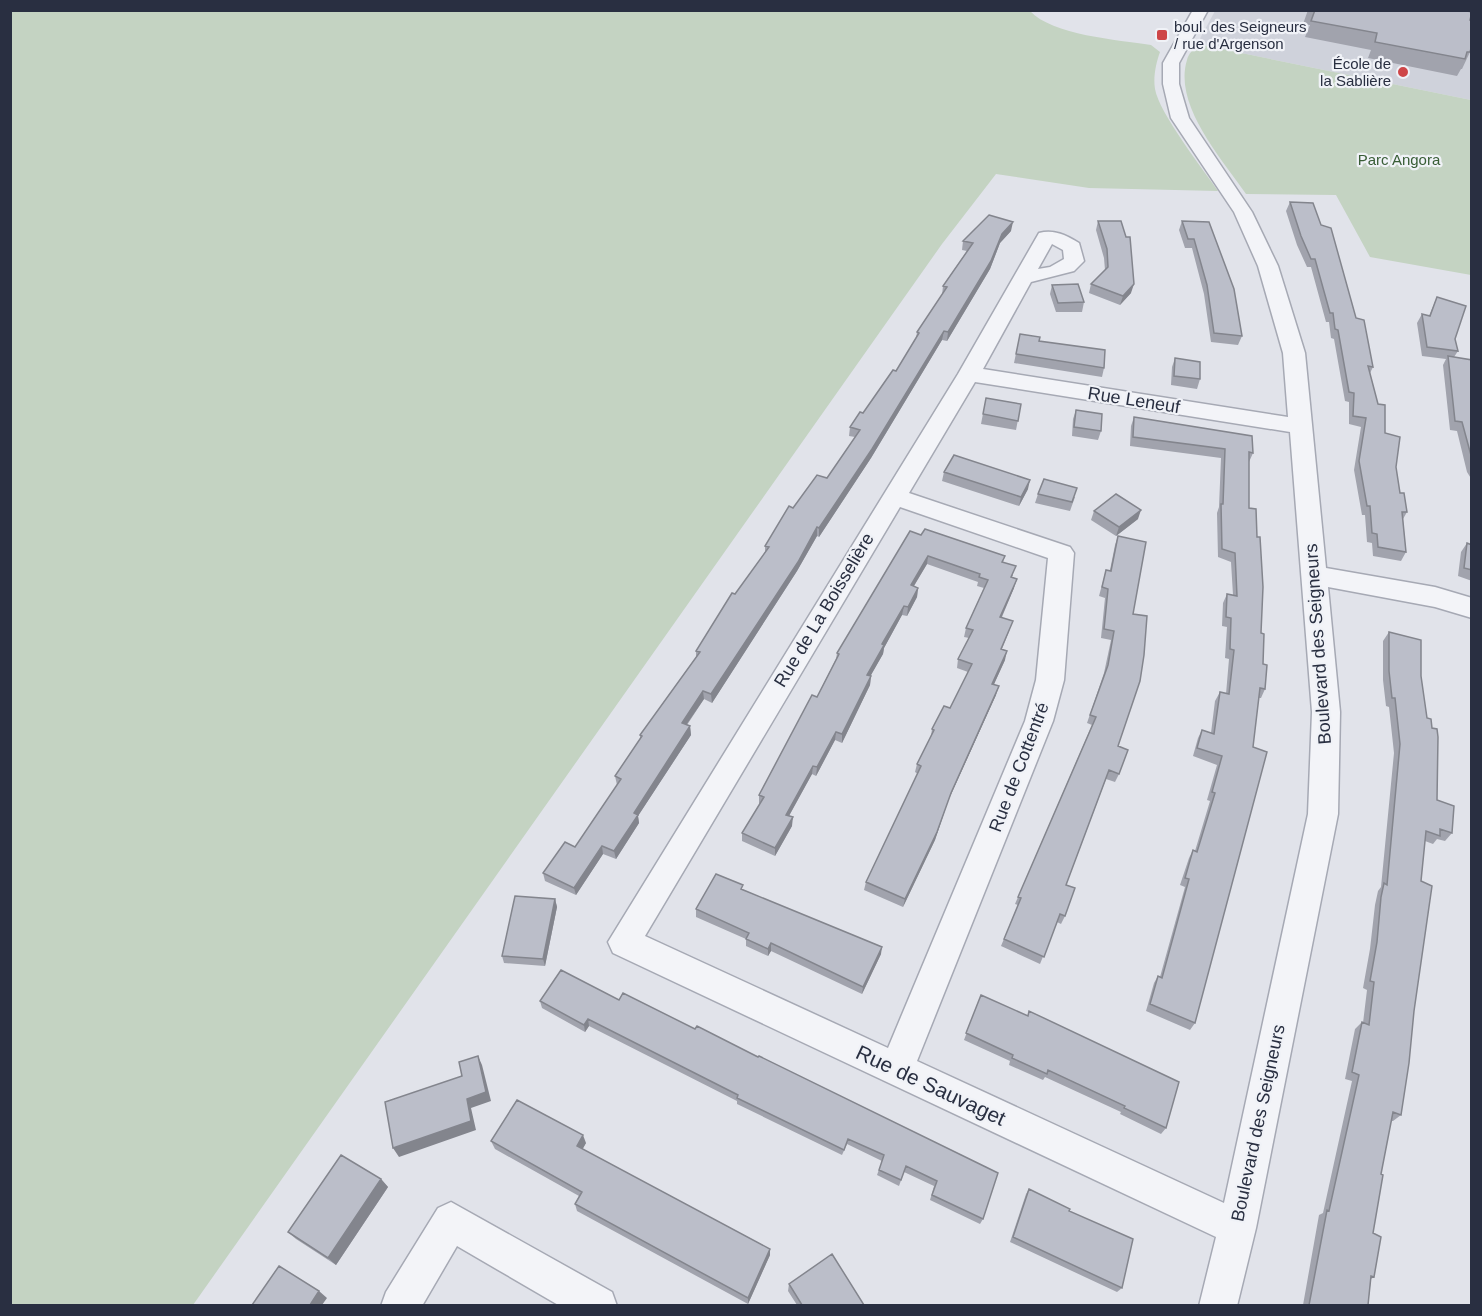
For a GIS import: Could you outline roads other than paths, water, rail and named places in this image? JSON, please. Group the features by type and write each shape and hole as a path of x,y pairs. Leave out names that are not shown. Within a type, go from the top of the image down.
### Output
{"street":[{"name":"Boulevard des Seigneurs","path":"1201,10 1172,63 1171,84 1174,101 1180,118 1243,212 1268,266 1294,352 1326,712 1323,814 1237,1228 1218,1305"},
{"name":"Rue de La Boisselière","path":"624,942 969,374 1024,277"},
{"name":"Rue Leneuf","path":"969,374 1300,426"},
{"name":"Rue de Cottentré","path":"893,496 1061,553 1050,680 1039,721 897,1069"},
{"path":"1316,584 1435,597 1472,608"},
{"path":"1316,584 1472,625"},
{"name":"Rue de Sauvaget","path":"624,942 1237,1228"},
{"path":"400,1305 451,1221 598,1305"}],"place":[{"name":"boul. des Seigneurs / rue d'Argenson","path":"1162,35"},
{"name":"École de la Sablière","path":"1403,72"}],"park label":[{"name":"Parc Angora","path":"1399,159"}]}
